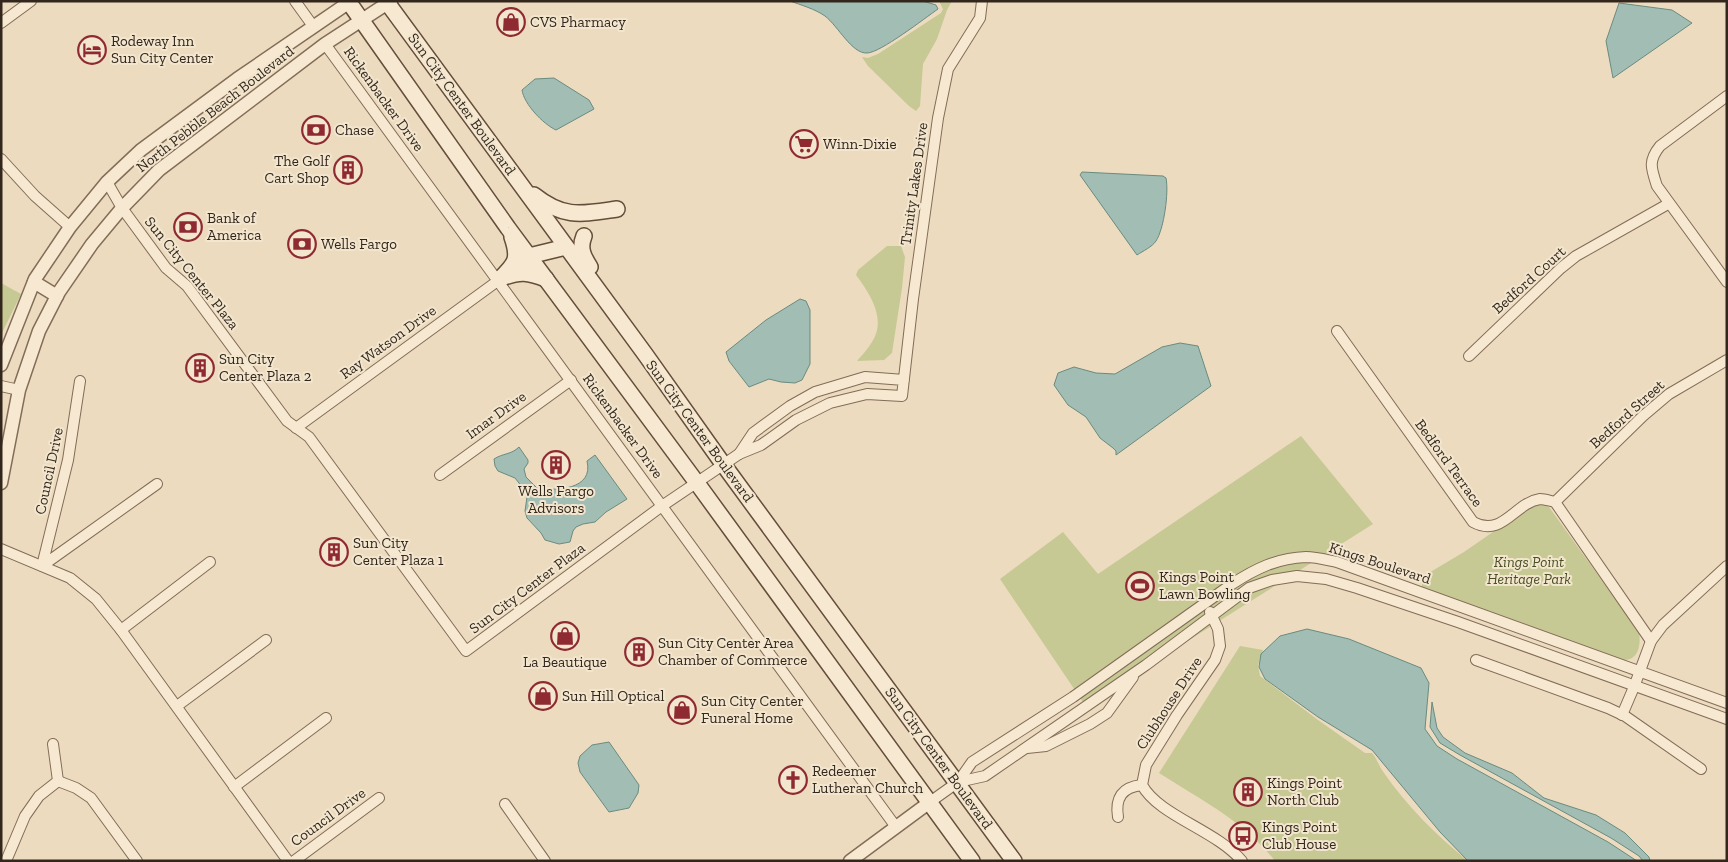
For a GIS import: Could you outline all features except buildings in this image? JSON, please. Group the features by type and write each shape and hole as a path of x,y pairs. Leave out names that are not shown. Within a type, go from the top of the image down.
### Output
{"main road":[{"path":"349,2 508,228 697,483 972,861"},
{"name":"Sun City Center Boulevard","path":"389,2 723,464 958,782 1014,861"},
{"path":"516,178 544,203 564,212 582,213 617,209"},
{"path":"508,228 517,255 511,268"},
{"path":"584,236 581,247 586,261 632,325 645,354"},
{"path":"498,280 511,268 530,256 566,247"},
{"path":"498,280 513,274 523,273 532,273 546,279"}],"street":[{"path":"1,22 31,1"},
{"path":"295,1 313,26"},
{"name":"Trinity Lakes Drive","path":"697,483 739,454 761,445 796,420 830,403 867,394 902,396 938,118 948,69 980,18 982,1"},
{"name":"North Pebble Beach Boulevard","path":"1,365 34,282 70,227 106,182 141,150 349,2"},
{"name":"North Pebble Beach Boulevard","path":"1,483 19,390 39,331 57,296 92,244 122,208 159,170 325,44 363,21 389,2"},
{"name":"Rickenbacker Drive","path":"325,44 896,827"},
{"path":"1727,96 1660,146 1652,156 1652,171 1657,186 1668,204 1727,282"},
{"path":"1,159 35,196 70,227"},
{"name":"Sun City Center Plaza","path":"106,182 122,208 166,268 188,286 287,421 309,437 466,651 662,506 697,483"},
{"name":"Bedford Court","path":"1469,356 1576,256 1668,204"},
{"name":"Ray Watson Drive","path":"296,428 498,280"},
{"path":"34,282 57,296"},
{"name":"Bedford Terrace","path":"1336,331 1473,522 1482,527 1495,526 1531,502 1542,499 1555,502"},
{"name":"Bedford Street","path":"1555,502 1643,416 1669,394 1727,360"},
{"name":"Trinity Lakes Drive","path":"739,454 753,433 790,406 815,392 865,377 904,380"},
{"name":"Imar Drive","path":"440,475 571,380"},
{"name":"Council Drive","path":"42,566 68,460 80,381"},
{"path":"1,386 19,390"},
{"path":"42,566 157,484"},
{"path":"1555,502 1651,641"},
{"name":"Council Drive","path":"1,549 70,578 96,599 177,706 288,861"},
{"name":"Kings Boulevard","path":"930,802 958,782 972,762 1073,697 1255,570 1278,560 1307,557 1337,562 1727,703"},
{"path":"121,630 210,562"},
{"path":"1622,715 1651,641 1663,625 1727,566"},
{"name":"Kings Boulevard","path":"958,782 985,776 1136,671 1249,588 1272,580 1297,576 1326,578 1458,622 1727,719"},
{"name":"Clubhouse Drive","path":"1142,785 1146,765 1215,660 1220,646 1218,630 1213,615 1204,604"},
{"path":"177,706 266,640"},
{"path":"1476,660 1608,708 1622,715 1701,768"},
{"name":"Kings Boulevard","path":"1024,749 1046,746 1090,724 1107,713 1136,671"},
{"path":"234,786 326,718"},
{"path":"53,744 58,781"},
{"path":"6,861 30,810 39,796 58,781"},
{"path":"58,781 76,788 91,798 137,861"},
{"path":"1118,817 1117,802 1121,794 1127,788 1142,785 1147,794 1160,805 1215,838 1242,861"},
{"name":"Council Drive","path":"294,861 379,798"},
{"path":"850,861 930,802"},
{"path":"505,804 545,861"}],"green space":[{"path":"939,1 952,1 937,39 923,64 920,106 916,111 868,66 862,57 868,58 878,54 941,13 943,9"},
{"path":"887,246 901,246 905,257 892,353 884,360 857,361 872,342 878,324 875,307 871,298 856,275 858,270"},
{"path":"1,283 21,294 1,339"},
{"path":"1301,436 1373,524 1159,659 1089,711 1000,579 1063,532 1098,574"},
{"name":"Kings Point Heritage Park","path":"1538,503 1549,507 1639,632 1640,642 1638,651 1633,658 1623,660 1422,589 1422,583 1427,574"},
{"path":"1240,646 1263,650 1258,665 1260,676 1365,753 1372,753 1384,773 1412,808 1433,830 1468,861 1275,861 1250,834 1236,823 1159,773"}],"shaded area":[{"path":"790,1 923,1 936,5 938,9 892,41 867,53 856,49 825,16"},
{"path":"1619,3 1672,10 1692,23 1613,78 1606,41"},
{"path":"554,78 589,100 594,109 556,130 535,113 526,101 522,90 535,79"},
{"path":"1082,172 1163,176 1166,178 1167,192 1163,219 1159,235 1150,247 1137,255 1080,175"},
{"path":"800,299 806,301 810,310 810,364 802,380 795,383 769,379 749,387 729,361 726,352 766,320"},
{"path":"1180,343 1198,346 1211,386 1116,455 1116,451 1100,438 1086,417 1068,405 1054,385 1058,373 1074,367 1096,373 1115,374 1162,347"},
{"path":"519,447 528,460 524,469 526,477 537,488 572,487 585,478 588,471 587,461 595,455 627,499 606,512 595,522 576,527 570,542 559,544 545,540 527,518 525,511 526,492 515,478 498,471 495,466 494,459"},
{"path":"1307,629 1349,639 1421,668 1429,683 1425,729 1437,746 1457,759 1608,842 1637,861 1468,861 1440,832 1372,750 1318,717 1265,679 1259,667 1261,654 1280,636"},
{"path":"1432,702 1437,728 1443,737 1465,753 1512,773 1544,798 1596,815 1625,833 1649,857 1650,861 1643,861 1639,856 1611,838 1440,743 1430,727"},
{"path":"609,742 639,785 638,793 629,808 609,812 580,772 578,763 580,756 592,745"}],"place":[{"name":"CVS Pharmacy","path":"511,22"},
{"name":"Rodeway Inn Sun City Center","path":"92,50"},
{"name":"Chase","path":"316,130"},
{"name":"Winn-Dixie","path":"804,144"},
{"name":"The Golf Cart Shop","path":"348,170"},
{"name":"Bank of America","path":"188,227"},
{"name":"Wells Fargo","path":"302,244"},
{"name":"Sun City Center Plaza 2","path":"200,368"},
{"name":"Wells Fargo Advisors","path":"556,465"},
{"name":"Sun City Center Plaza 1","path":"334,552"},
{"name":"Kings Point Lawn Bowling","path":"1140,586"},
{"name":"La Beautique","path":"565,636"},
{"name":"Sun City Center Area Chamber of Commerce","path":"639,652"},
{"name":"Sun Hill Optical","path":"543,696"},
{"name":"Sun City Center Funeral Home","path":"682,710"},
{"name":"Redeemer Lutheran Church","path":"793,780"},
{"name":"Kings Point North Club","path":"1248,792"},
{"name":"Kings Point Club House","path":"1243,836"}]}
